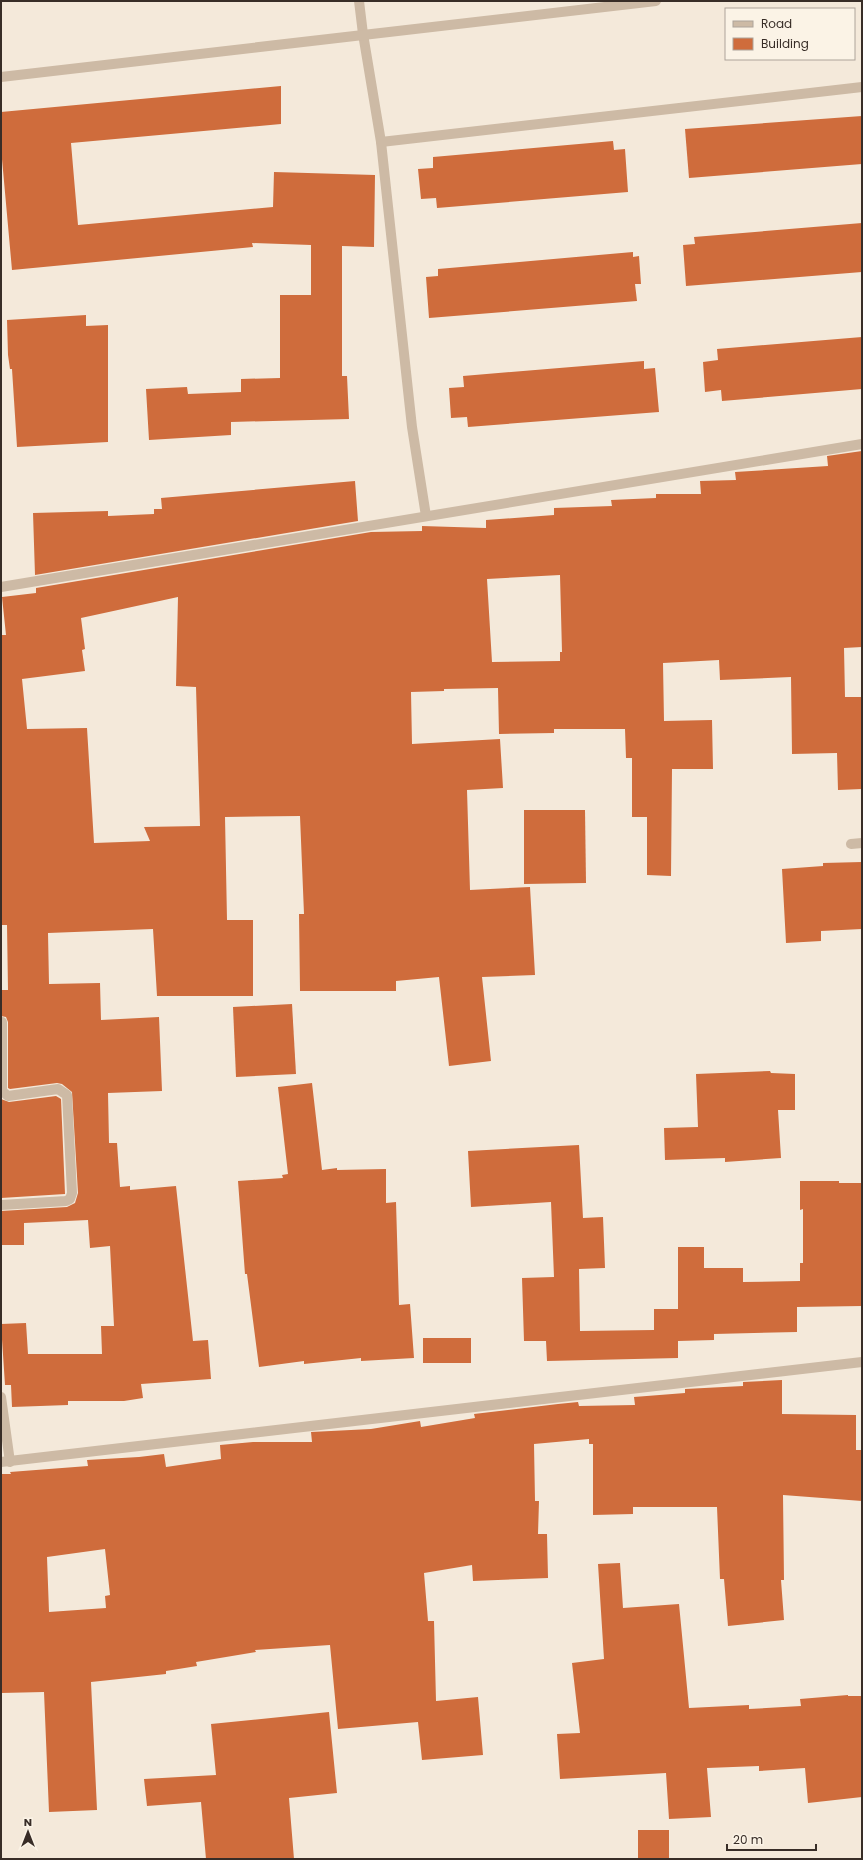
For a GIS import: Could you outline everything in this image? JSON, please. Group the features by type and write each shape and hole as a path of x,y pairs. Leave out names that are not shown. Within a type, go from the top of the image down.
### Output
{"street":[{"path":"359,1 381,142 412,427 426,516"},
{"path":"1,77 656,1"},
{"path":"381,142 862,88"},
{"path":"1,587 862,444"},
{"path":"851,844 862,843"},
{"path":"1,1205 66,1201 70,1199 72,1193 67,1094 58,1089 8,1096 4,1094 2,1091 2,1022"},
{"path":"1,1397 5,1462 862,1362"}],"building":[{"path":"281,86 281,124 71,143 78,225 273,207 274,172 375,175 374,247 342,246 342,376 347,376 349,419 231,422 231,435 149,440 146,389 187,387 188,394 241,392 241,379 280,378 280,295 311,295 311,245 252,243 253,247 12,270 1,148 1,112"},
{"path":"862,116 862,164 689,178 685,129"},
{"path":"613,141 614,150 625,149 628,192 437,208 436,198 421,199 418,169 433,168 433,157"},
{"path":"862,223 862,272 686,286 683,245 695,244 694,237"},
{"path":"633,252 633,257 639,256 641,284 635,284 637,301 429,318 426,277 438,276 438,269"},
{"path":"86,315 86,326 108,325 108,442 17,447 12,369 10,369 8,355 7,320"},
{"path":"862,337 862,389 722,401 721,390 705,392 703,362 718,360 717,349"},
{"path":"644,361 644,369 655,368 659,412 468,427 467,417 451,418 449,388 464,387 463,376"},
{"path":"862,451 862,647 844,648 845,697 862,697 862,789 838,790 837,753 792,754 791,677 720,680 719,660 663,663 664,721 712,720 713,769 672,769 671,876 647,875 647,817 632,817 632,758 626,758 625,729 554,729 554,733 499,734 498,688 444,689 444,691 411,692 412,744 500,739 503,788 467,790 470,890 530,887 535,975 482,977 491,1061 449,1066 439,977 396,981 396,991 300,991 299,914 304,914 300,816 225,817 227,920 253,920 253,996 157,996 153,929 48,933 49,984 100,983 101,1020 159,1017 162,1091 108,1093 109,1143 117,1143 120,1187 130,1186 130,1190 176,1186 193,1341 208,1340 211,1379 141,1384 143,1398 124,1401 68,1401 68,1405 12,1407 11,1385 5,1385 1,1324 26,1323 28,1354 102,1354 101,1326 114,1326 110,1246 90,1248 88,1220 24,1223 24,1245 1,1245 1,1211 67,1207 75,1203 78,1193 72,1092 62,1084 57,1083 8,1088 8,1022 6,1017 1,1016 1,990 8,990 7,925 1,925 1,635 6,635 2,597 36,593 36,588 371,532 422,531 422,526 486,528 486,520 554,515 554,508 612,506 611,500 656,498 656,494 701,494 700,481 736,480 735,472 828,466 827,456","holes":["560,575 562,652 560,652 560,661 492,662 487,579","178,597 176,686 196,687 200,826 144,827 150,841 94,843 87,728 27,729 22,679 85,671 82,650 85,649 81,618"]},
{"path":"355,481 358,521 35,575 33,513 108,511 108,516 154,514 154,509 162,509 161,498"},
{"path":"524,810 585,810 586,883 524,884"},
{"path":"862,862 862,929 821,931 821,941 786,943 782,869 823,866 823,863"},
{"path":"292,1004 296,1074 236,1077 233,1007"},
{"path":"770,1071 771,1073 795,1074 795,1110 778,1110 781,1158 725,1162 725,1158 665,1160 664,1128 698,1127 696,1074"},
{"path":"312,1083 322,1170 337,1168 337,1170 386,1169 386,1203 396,1202 399,1305 410,1304 414,1358 361,1361 361,1358 304,1364 304,1361 259,1367 247,1274 245,1274 238,1181 283,1178 282,1175 288,1174 278,1087"},
{"path":"56,1096 61,1099 65,1194 1,1198 1,1099 9,1102"},
{"path":"579,1145 583,1218 603,1217 605,1268 579,1269 580,1331 654,1330 654,1309 678,1309 678,1247 704,1247 704,1268 743,1268 743,1282 800,1281 800,1263 803,1263 803,1209 800,1210 800,1181 839,1181 839,1183 862,1183 862,1306 797,1307 797,1332 714,1334 714,1340 678,1341 678,1358 547,1361 546,1341 524,1341 522,1278 554,1277 551,1202 471,1207 468,1151"},
{"path":"423,1338 471,1338 471,1363 423,1363"},
{"path":"782,1380 782,1414 856,1415 856,1450 862,1450 862,1501 783,1495 784,1580 781,1580 784,1620 728,1626 724,1579 720,1579 717,1507 633,1507 633,1514 593,1515 593,1444 589,1444 589,1439 534,1444 535,1501 539,1501 538,1534 547,1534 548,1578 473,1581 472,1565 424,1573 428,1621 434,1621 436,1701 478,1697 483,1755 422,1760 418,1722 338,1729 330,1645 255,1650 256,1652 196,1662 197,1666 166,1671 166,1674 91,1682 97,1810 49,1812 44,1692 1,1693 1,1474 88,1466 87,1460 164,1454 166,1467 221,1459 220,1445 253,1442 312,1442 311,1432 371,1429 420,1421 421,1427 475,1418 474,1414 578,1402 579,1406 635,1405 634,1397 685,1393 685,1389 743,1386 743,1382","holes":["105,1549 110,1595 105,1596 106,1608 49,1612 47,1557"]},
{"path":"620,1563 623,1608 679,1604 689,1708 749,1705 749,1709 801,1706 800,1699 848,1695 862,1696 862,1797 808,1803 805,1768 759,1771 759,1766 707,1768 711,1817 669,1819 666,1773 560,1779 557,1734 580,1733 572,1663 604,1659 598,1564"},
{"path":"329,1712 337,1793 289,1798 294,1859 206,1859 201,1802 147,1806 144,1779 216,1775 211,1724"},
{"path":"638,1830 669,1830 669,1859 638,1859"}]}
